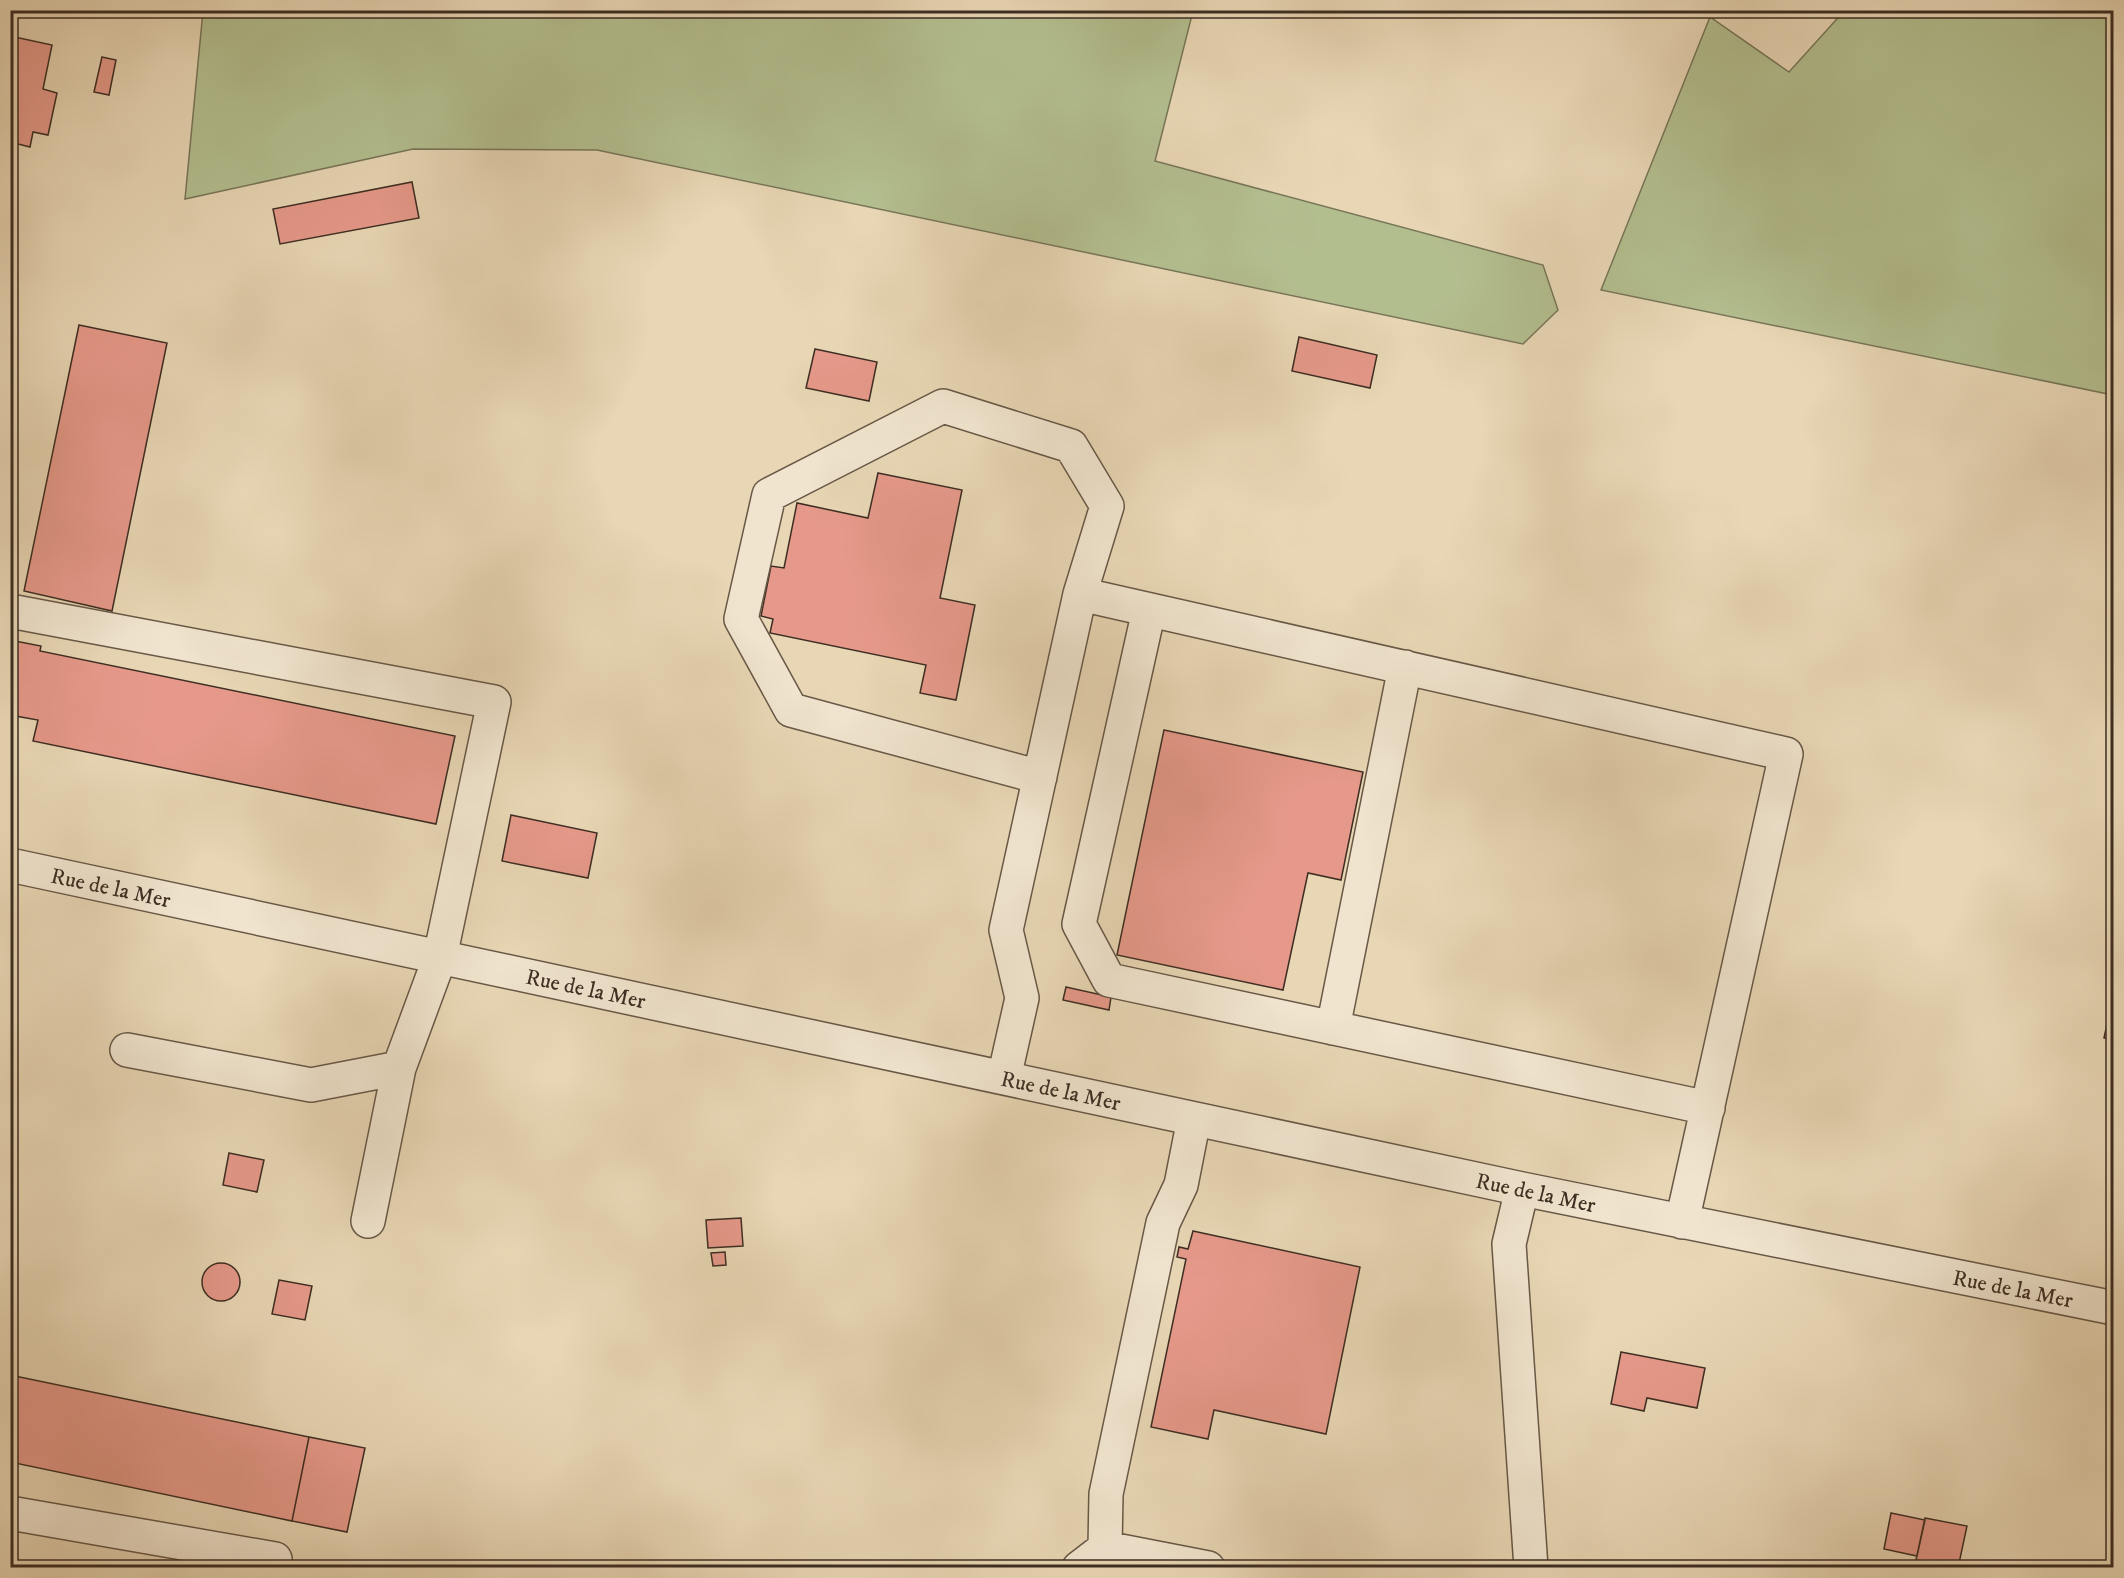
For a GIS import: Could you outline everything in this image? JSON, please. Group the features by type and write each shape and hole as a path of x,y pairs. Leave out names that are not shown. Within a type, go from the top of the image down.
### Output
{"street":[{"path":"1004,1078 1023,998 1006,930 1040,777 1080,594 1107,506 1071,446 943,406 769,495 741,619 791,710 1040,777"},
{"path":"1080,594 1786,754 1682,1222"},
{"path":"1149,610 1079,924 1109,980 1708,1108"},
{"path":"10,611 494,702 440,957 399,1068 368,1221"},
{"path":"1333,1028 1405,668"},
{"name":"Rue de la Mer","path":"10,865 1522,1189 2114,1308"},
{"path":"127,1050 311,1085 399,1068"},
{"path":"1105,1548 1106,1494 1163,1223 1181,1185 1194,1119"},
{"path":"1522,1189 1509,1244 1531,1568"},
{"path":"10,1513 275,1559"},
{"path":"1079,1568 1105,1548 1208,1568"}],"green space":[{"path":"932,10 1193,11 1155,161 1543,265 1558,310 1523,344 597,150 413,149 185,199 203,11 916,11 930,14"},
{"path":"1845,10 2113,11 2113,395 1601,290 1710,17 1789,72"}],"building":[{"path":"10,36 52,45 43,89 57,93 48,135 33,132 30,147 10,142"},
{"path":"102,57 116,60 109,95 94,92"},
{"path":"412,182 419,218 280,244 273,209"},
{"path":"79,325 167,343 112,611 24,591"},
{"path":"1299,337 1377,355 1370,388 1292,371"},
{"path":"815,349 877,362 869,401 806,388"},
{"path":"878,473 962,490 940,598 975,605 956,700 920,693 926,665 770,633 773,619 761,616 771,566 784,568 797,503 868,518"},
{"path":"10,640 41,646 40,651 455,736 436,824 33,741 38,720 10,715"},
{"path":"1164,730 1363,772 1341,880 1308,873 1283,990 1117,955"},
{"path":"511,815 597,833 588,878 502,861"},
{"path":"1066,987 1111,997 1109,1010 1063,1000"},
{"path":"2111,1006 2114,1006 2114,1040 2104,1038"},
{"path":"229,1153 264,1160 257,1192 223,1185"},
{"path":"741,1218 743,1246 708,1248 706,1220"},
{"path":"1193,1231 1360,1267 1326,1434 1214,1410 1208,1439 1151,1427 1186,1259 1177,1257 1179,1247 1188,1249"},
{"path":"725,1252 726,1265 713,1266 711,1253"},
{"path":"221,1263 234,1269 240,1282 234,1295 221,1301 208,1295 202,1282 208,1269"},
{"path":"279,1280 312,1286 305,1320 272,1314"},
{"path":"1621,1352 1705,1368 1697,1408 1647,1398 1644,1411 1611,1404"},
{"path":"10,1375 309,1437 292,1521 10,1462"},
{"path":"309,1437 365,1448 347,1532 292,1521"},
{"path":"1891,1513 1925,1520 1917,1556 1884,1549"},
{"path":"1925,1518 1967,1526 1958,1568 1916,1560"}]}
